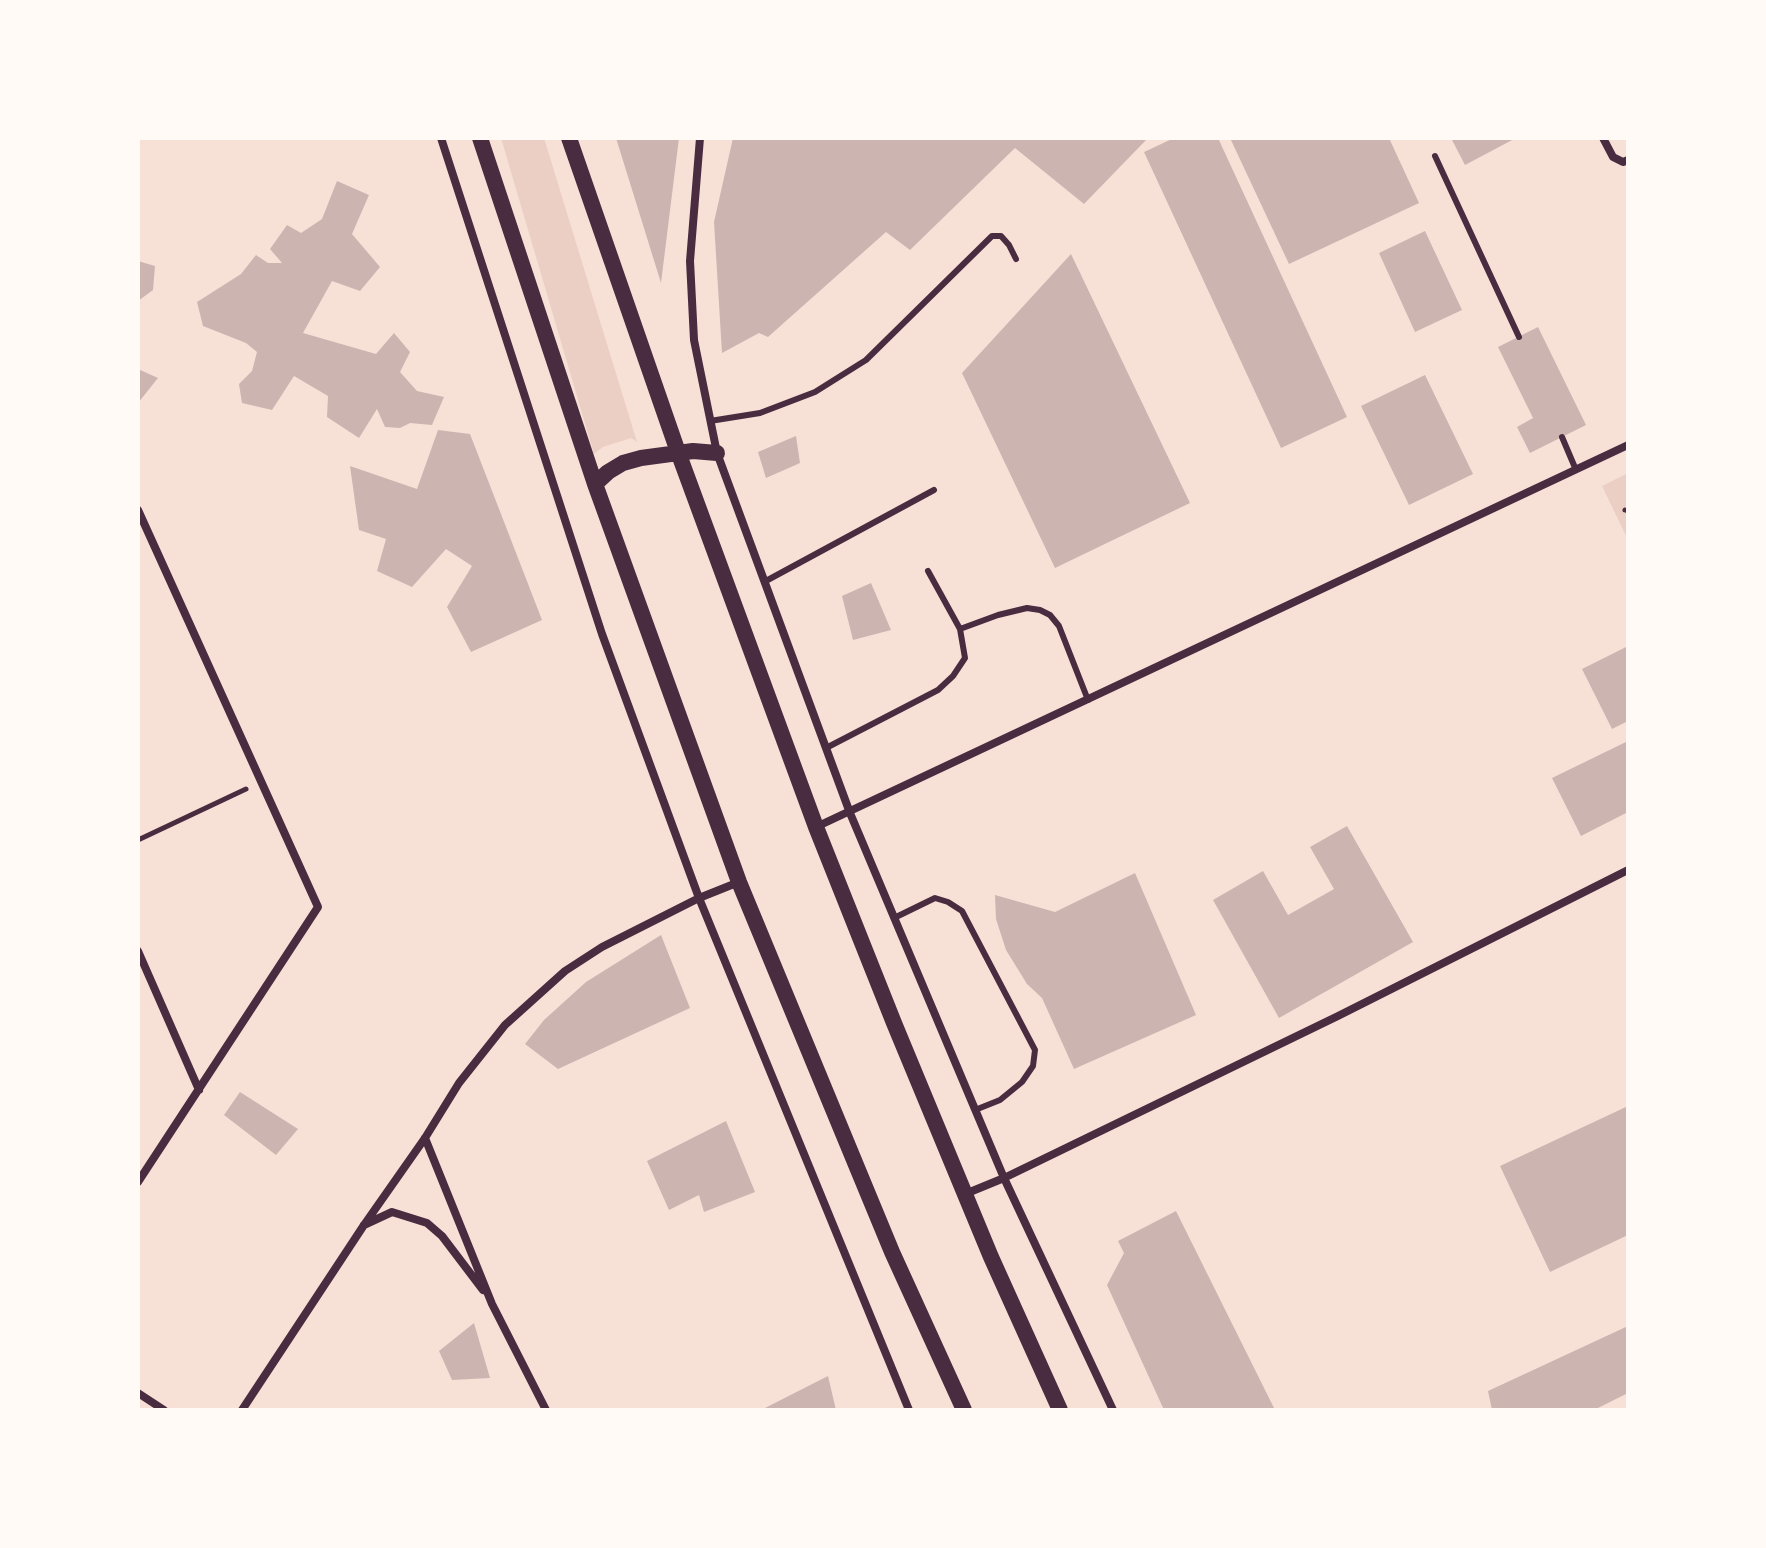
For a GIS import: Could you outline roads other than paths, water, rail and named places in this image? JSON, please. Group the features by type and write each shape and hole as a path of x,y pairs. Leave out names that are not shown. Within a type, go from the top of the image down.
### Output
{"main road":[{"path":"480,138 595,484 739,882 892,1252 964,1410"},
{"path":"569,138 678,452 816,827 965,1194 1060,1410"},
{"path":"595,484 623,463 678,452 717,453"}],"street":[{"path":"441,138 602,634 699,898 909,1410"},
{"path":"700,138 690,261 694,340 717,453 850,813 1004,1178 1113,1410"},
{"path":"1603,138 1613,157 1623,162 1628,160"},
{"path":"816,827 1628,445"},
{"path":"138,510 318,907 138,1182"},
{"path":"965,1194 1338,1016 1628,870"},
{"path":"242,1410 459,1083 505,1025 565,971 602,947 699,898 739,882"},
{"path":"138,951 199,1090"},
{"path":"425,1138 492,1304 546,1410"},
{"path":"364,1225 392,1212 427,1223 463,1261 492,1304"},
{"path":"138,1393 164,1410"}],"lane":[{"path":"1435,156 1519,337"},
{"path":"710,421 760,413 815,392 866,360 992,236 1001,236 1016,259"},
{"path":"1562,437 1576,470"},
{"path":"764,582 934,490"},
{"path":"826,748 938,690 953,676 965,658 960,629 928,571"},
{"path":"960,629 1027,608 1050,615 1059,626 1088,700"},
{"path":"894,918 935,898 962,911 1035,1050 1033,1066 1022,1082 1000,1100 975,1110"}]}
